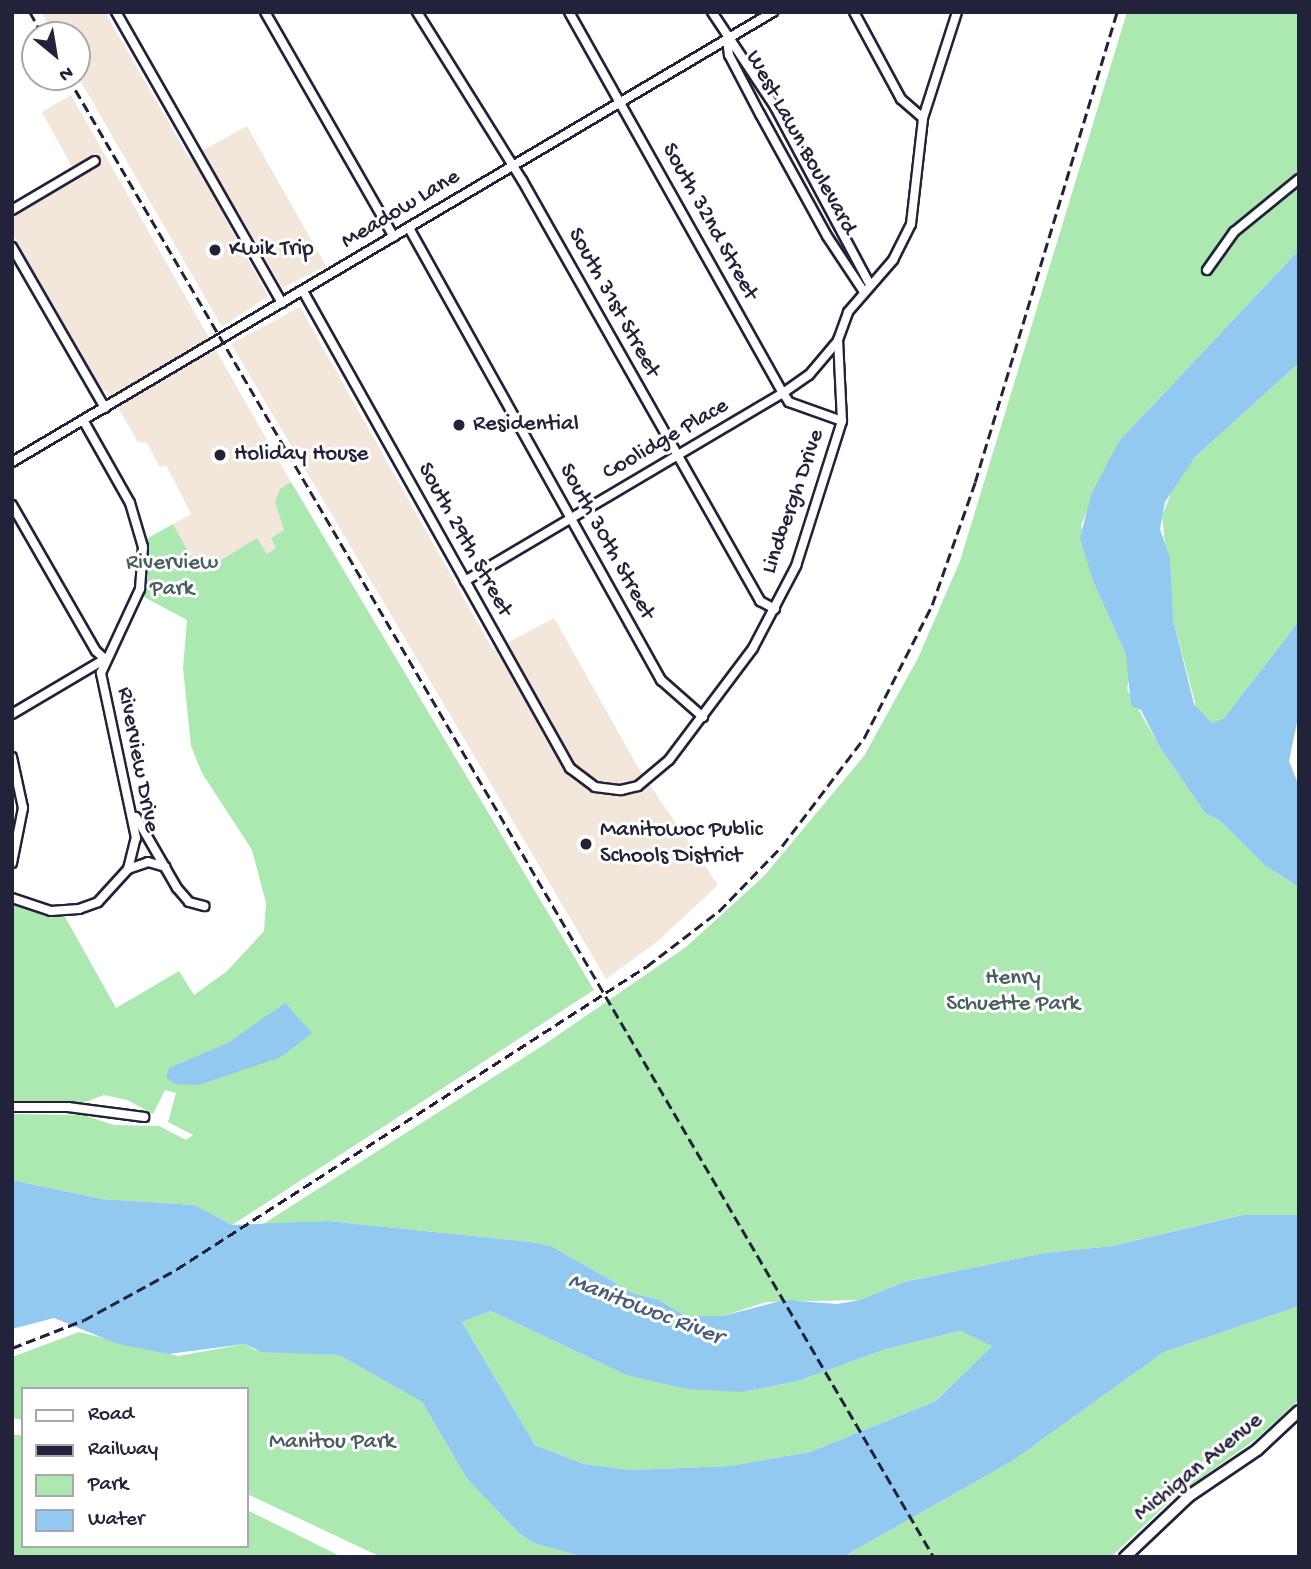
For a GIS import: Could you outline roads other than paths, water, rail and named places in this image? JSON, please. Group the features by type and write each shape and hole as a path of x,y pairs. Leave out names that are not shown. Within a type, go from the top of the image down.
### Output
{"street":[{"path":"116,12 282,303"},
{"path":"265,12 394,237"},
{"name":"South 31st Street","path":"417,12 513,166 760,601 775,609"},
{"name":"South 32nd Street","path":"569,12 789,402 842,421"},
{"path":"712,12 727,39"},
{"name":"Meadow Lane","path":"12,462 773,12"},
{"path":"854,12 901,99 923,118"},
{"name":"Lindbergh Drive","path":"608,790 638,786 654,775 703,717 753,648 775,609 814,517 842,421 838,340 848,312 893,260 911,224 923,118 957,12"},
{"name":"West Lawn Boulevard","path":"727,39 739,49 775,107 867,289"},
{"name":"West Lawn Boulevard","path":"727,39 729,55 827,236 867,289"},
{"path":"12,210 94,161"},
{"path":"1207,270 1234,232 1299,179"},
{"name":"South 30th Street","path":"409,228 661,680 703,717"},
{"path":"12,247 105,408"},
{"name":"South 29th Street","path":"303,291 570,768 583,782 608,790"},
{"name":"Coolidge Place","path":"465,581 783,393 809,375 838,340"},
{"name":"Riverview Drive","path":"12,898 51,911 79,909 110,893 128,869 136,838 132,810 105,698 102,673 106,659 140,589 143,547 130,503 83,420"},
{"path":"12,505 96,651 106,659 12,714"},
{"path":"12,757 23,808 12,863"},
{"path":"132,810 189,902 204,906"},
{"path":"128,869 148,862 165,867"},
{"path":"12,1107 68,1107 144,1117"},
{"name":"Michigan Avenue","path":"1125,1557 1182,1502 1257,1450 1299,1411"}],"water":[{"path":"1299,250 1299,363 1195,457 1165,502 1160,529 1170,558 1173,619 1194,704 1212,723 1224,718 1299,621 1299,713 1289,761 1299,786 1299,887 1264,865 1219,820 1205,813 1159,746 1141,710 1131,706 1126,655 1093,581 1080,538 1091,495 1119,441"},
{"path":"285,1003 312,1033 281,1057 199,1085 175,1084 166,1077 169,1068 228,1043"},
{"name":"Manitowoc River","path":"12,1180 102,1199 195,1205 232,1225 328,1221 551,1246 635,1294 657,1299 686,1316 723,1316 784,1300 837,1304 860,1300 904,1282 1044,1253 1112,1246 1242,1215 1299,1215 1299,1306 1164,1352 1012,1461 843,1557 583,1557 533,1543 518,1532 467,1479 422,1402 339,1355 262,1352 245,1344 169,1354 118,1344 54,1318 12,1329","holes":["491,1311 626,1375 687,1389 743,1392 798,1381 886,1349 961,1331 992,1346 936,1401 810,1452 729,1466 631,1470 584,1464 535,1445 462,1322"]}],"railway":[{"path":"30,12 35,21"},
{"path":"12,1348 84,1320 177,1269 647,966 719,911 782,846 864,738 932,605 975,482 1117,12"},
{"path":"76,91 934,1557"}],"place":[{"name":"Kwik Trip","path":"215,250"},
{"name":"Residential","path":"459,425"},
{"name":"Holiday House","path":"220,455"},
{"name":"Manitowoc Public Schools District","path":"586,844"}],"park label":[{"name":"Riverview Park","path":"172,577"},
{"name":"Henry Schuette Park","path":"1013,992"},
{"name":"Manitou Park","path":"332,1443"}]}
